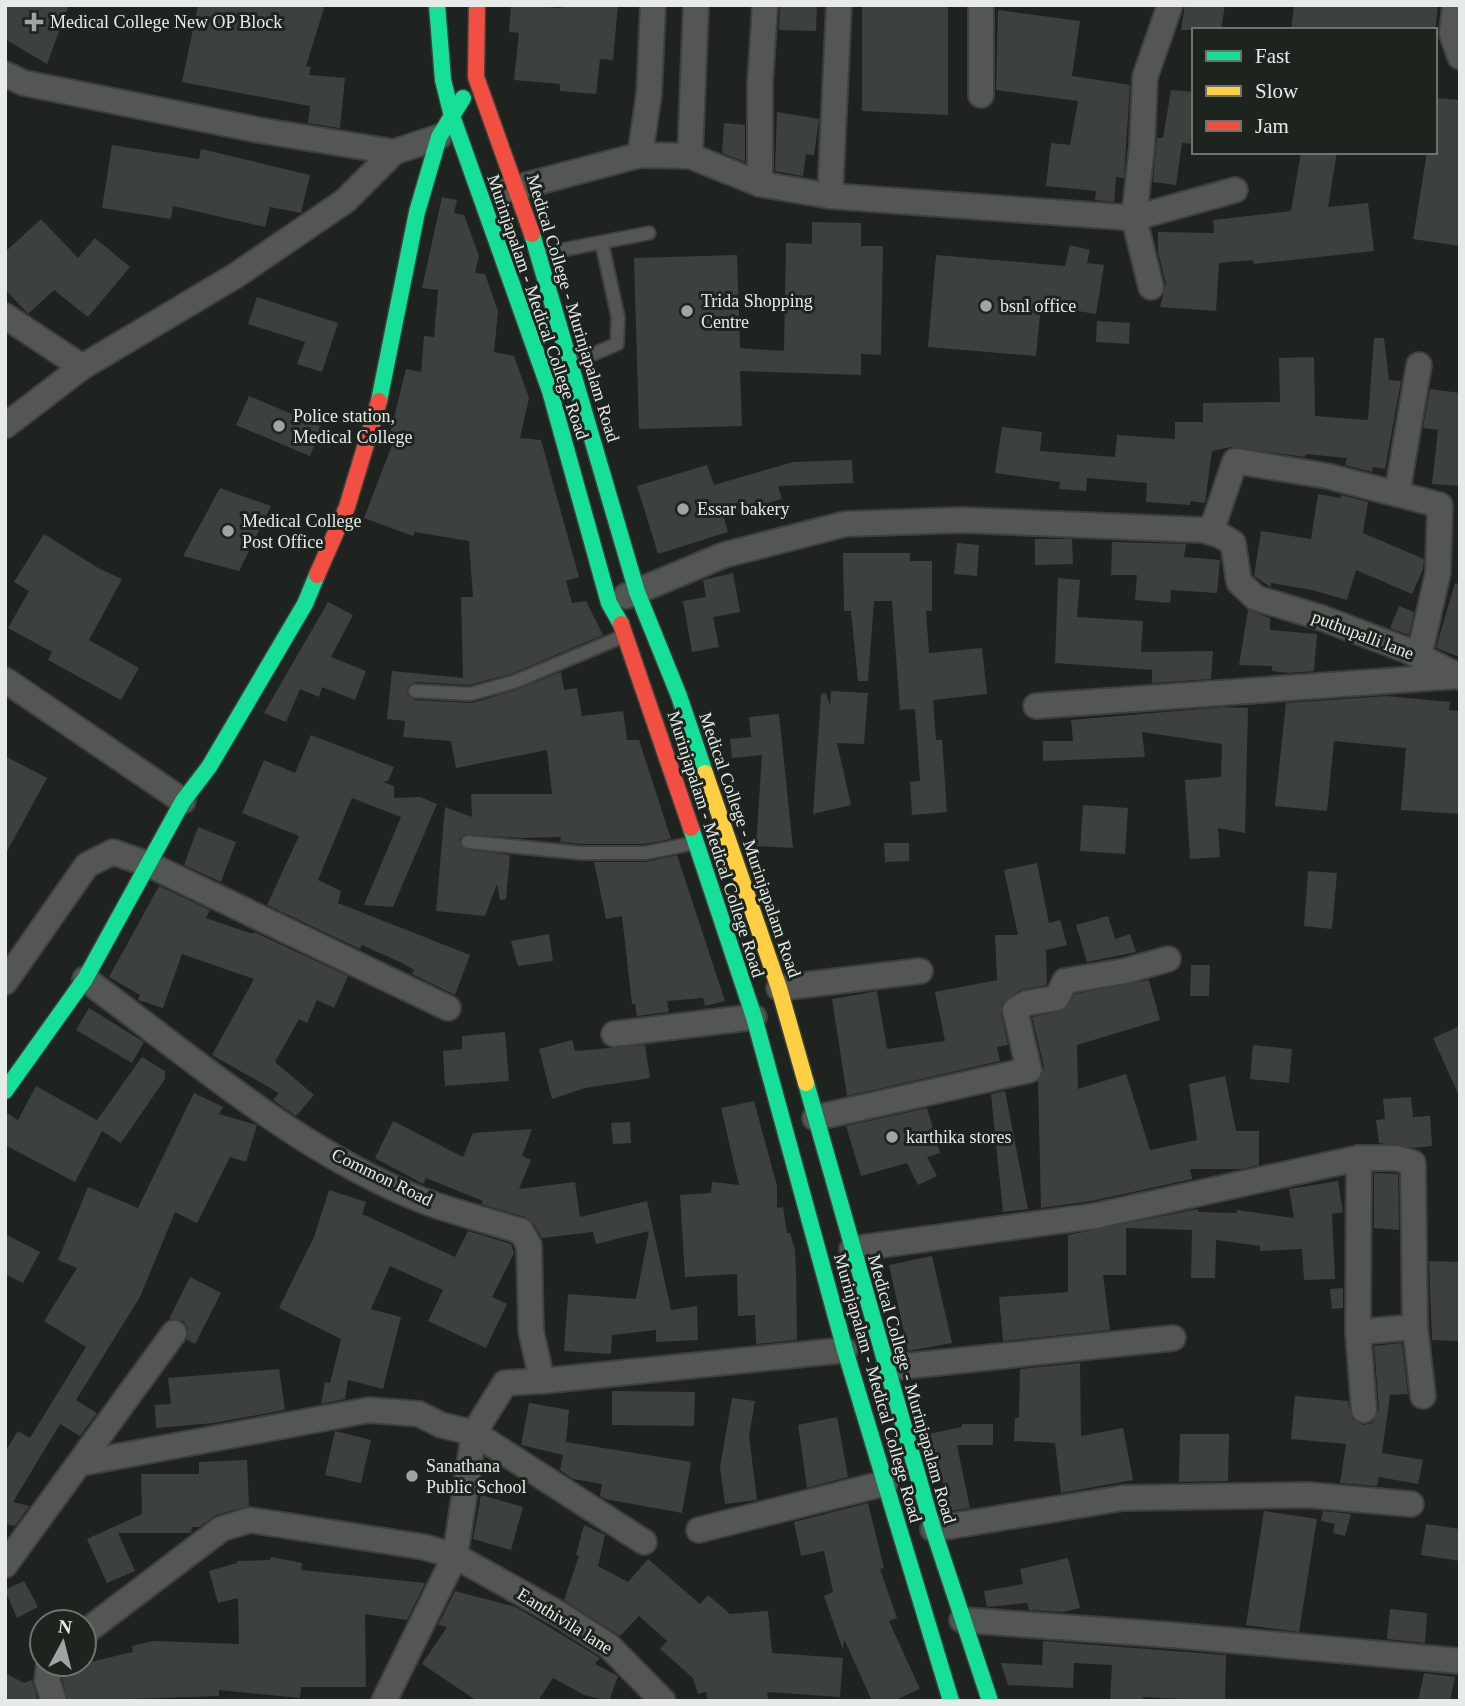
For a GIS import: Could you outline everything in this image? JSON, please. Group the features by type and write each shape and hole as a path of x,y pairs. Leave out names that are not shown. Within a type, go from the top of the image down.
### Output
{"main road":[{"name":"Murinjapalam - Medical College Road","path":"437,5 446,126 482,198 550,391 609,603 627,634 754,1017 845,1350 951,1701"},
{"name":"Medical College - Murinjapalam Road","path":"477,5 476,77 517,187 572,363 637,592 679,695 779,988 933,1529 990,1701"},
{"path":"5,1091 85,979 183,801 209,767 305,604 347,507 379,402 418,212 446,126 476,77"}],"street":[{"path":"640,155 649,94 653,5"},
{"path":"690,156 696,5"},
{"path":"760,184 760,84 765,5"},
{"path":"830,196 839,5"},
{"path":"981,5 981,95"},
{"path":"1151,287 1134,218 1142,146 1144,77 1170,5"},
{"path":"1455,5 1452,34 1460,57"},
{"path":"5,74 37,86 258,130 394,152"},
{"path":"5,426 82,368 235,276 334,208 394,152 446,126"},
{"path":"482,198 640,155 690,156 760,184 830,196 1134,218 1235,190"},
{"path":"5,316 82,368"},
{"path":"1397,494 1419,365"},
{"path":"609,603 724,555 845,524 962,520 1212,532 1235,461 1327,476 1440,505 1438,573 1419,656"},
{"name":"puthupalli lane","path":"1212,532 1233,543 1239,582 1249,594 1322,618 1419,656 1458,676"},
{"path":"1035,706 1458,676"},
{"path":"5,680 183,801"},
{"path":"5,982 87,865 113,852 149,865 448,1008"},
{"path":"816,1118 1030,1070 1015,1010 1027,1003 1056,998 1065,981 1125,971 1168,958"},
{"path":"779,988 920,971"},
{"name":"Common Road","path":"85,979 289,1129 384,1183 425,1201 521,1231 529,1245 531,1331 542,1381"},
{"path":"614,1034 754,1017"},
{"path":"852,1249 1095,1216 1359,1158 1396,1158 1413,1163 1415,1327 1423,1396"},
{"path":"1359,1158 1357,1332 1364,1410"},
{"path":"1357,1332 1415,1327"},
{"path":"5,1565 82,1463 174,1333"},
{"path":"888,1368 1173,1338"},
{"path":"384,1701 455,1556 474,1433 505,1382 542,1381 845,1350"},
{"path":"82,1463 369,1410 419,1414 441,1425 474,1433 644,1542"},
{"path":"699,1530 886,1483"},
{"path":"933,1529 1123,1498 1307,1495 1411,1504"},
{"name":"Eanthivila lane","path":"98,1622 221,1529 250,1520 303,1527 424,1547 455,1556 561,1615 609,1646 663,1701"},
{"path":"962,1620 1172,1635 1460,1661"},
{"path":"47,1678 54,1701"}],"lane":[{"path":"538,255 649,233"},
{"path":"572,363 617,344 618,317 602,244"},
{"path":"415,691 470,694 514,682 627,634"},
{"path":"468,842 607,853 645,853 695,843"}],"building":[{"name":"Medical College New OP Block","path":"5,5 69,5 47,64 5,39"},
{"path":"198,5 325,5 306,66 311,67 309,75 345,78 340,128 308,123 310,106 182,82"},
{"path":"511,5 561,8 562,5 618,5 613,60 600,59 596,94 560,91 560,84 514,80 519,33 509,32"},
{"path":"780,5 817,5 816,31 779,30"},
{"path":"862,5 948,5 948,115 862,111"},
{"path":"1185,5 1225,5 1221,28 1181,30"},
{"path":"1294,5 1438,5 1435,28 1291,28"},
{"path":"998,10 1080,21 1072,76 1130,85 1124,178 1116,177 1114,202 1095,200 1096,191 1046,186 1051,143 1070,145 1078,101 996,90"},
{"path":"1171,90 1192,92 1192,144 1182,143 1176,185 1153,182 1157,138 1163,138"},
{"path":"1437,98 1460,100 1460,246 1413,239 1427,154 1437,154"},
{"path":"777,112 819,119 814,155 806,154 803,176 775,171"},
{"path":"724,123 745,125 745,162 722,153"},
{"path":"112,145 199,159 201,149 310,175 301,213 270,207 265,227 173,206 171,219 102,208"},
{"path":"1301,154 1337,154 1328,207 1368,203 1374,251 1254,264 1253,260 1219,263 1216,311 1160,307 1166,284 1158,252 1158,232 1214,233 1213,220 1291,211"},
{"path":"442,197 457,200 454,213 464,215 479,256 475,273 485,274 498,311 494,352 514,356 529,398 520,438 541,440 579,577 566,581 572,603 586,601 603,635 511,674 469,685 415,682 408,686 407,694 415,700 472,703 516,690 561,672 564,690 577,688 582,716 623,711 627,740 639,740 671,839 644,844 581,844 560,842 561,837 522,838 465,834 459,840 464,849 510,855 506,899 500,900 497,884 485,916 436,911 445,807 472,817 471,794 552,794 547,750 456,768 451,741 403,737 405,721 387,719 392,671 463,678 461,597 473,597 469,541 415,532 413,536 364,518 394,440 389,438 406,369 421,372 424,336 434,337 438,290 422,288"},
{"path":"41,219 78,258 95,238 130,267 88,317 54,290 28,314 5,289 5,252"},
{"path":"812,222 861,223 861,246 883,246 881,355 861,354 861,375 740,371 742,426 639,429 634,258 737,255 740,348 784,351 786,243 812,244"},
{"name":"bsnl office","path":"1070,245 1090,250 1087,263 1104,265 1096,314 1041,305 1036,356 928,347 936,255 1065,266"},
{"path":"257,297 338,323 322,372 297,364 305,342 248,324"},
{"path":"1097,321 1130,323 1129,344 1096,342"},
{"path":"1374,338 1384,338 1389,380 1401,381 1385,469 1373,467 1372,472 1345,465 1347,458 1306,454 1305,457 1231,447 1212,451 1205,503 1190,501 1190,505 1146,502 1147,483 1087,478 1086,491 1059,489 1060,482 995,473 1002,427 1042,432 1040,451 1115,457 1117,435 1175,439 1175,422 1203,422 1203,403 1280,402 1279,358 1314,357 1315,416 1368,420"},
{"path":"1430,389 1460,393 1460,486 1432,484 1438,430 1423,428"},
{"name":"Police station, Medical College","path":"249,396 322,427 310,456 236,425"},
{"path":"852,460 853,483 778,486 782,499 723,515 728,532 658,554 637,486 707,465 714,485 793,462"},
{"name":"Medical College Post Office","path":"220,488 271,506 239,571 183,556"},
{"path":"1318,494 1340,498 1341,495 1368,502 1363,533 1424,559 1423,569 1412,594 1356,570 1347,600 1312,590 1271,583 1271,587 1254,576 1261,531 1311,539"},
{"path":"44,534 98,568 122,579 89,640 139,668 121,700 48,660 52,652 8,628 29,591 14,582"},
{"path":"1035,539 1072,539 1073,564 1035,565"},
{"path":"1112,542 1186,544 1184,557 1220,560 1217,593 1171,590 1170,603 1135,600 1137,575 1111,575"},
{"path":"957,543 979,545 977,576 954,574"},
{"path":"843,553 910,553 910,561 932,561 932,611 926,611 929,653 982,648 987,694 933,700 936,740 942,740 947,812 912,815 910,782 920,781 915,709 900,710 892,601 874,601 868,681 858,681 851,611 844,611"},
{"path":"733,573 740,612 713,617 719,647 692,652 683,601 706,597 703,580"},
{"path":"1058,578 1080,580 1077,617 1143,621 1141,652 1213,651 1211,679 1152,683 1152,670 1055,663"},
{"path":"1455,583 1460,584 1460,657 1436,648"},
{"path":"328,602 353,615 331,657 366,671 355,700 322,687 319,697 300,689 286,722 264,713"},
{"path":"1399,606 1414,612 1409,635 1390,628"},
{"path":"1248,610 1270,618 1270,630 1317,634 1314,671 1289,673 1272,671 1272,666 1239,665"},
{"path":"831,691 868,693 864,744 837,743 851,805 813,814 821,694 826,693 830,706"},
{"path":"1386,696 1450,702 1449,710 1460,711 1460,814 1401,810 1406,748 1334,741 1327,811 1275,806 1286,703"},
{"path":"1224,707 1248,708 1245,833 1218,828 1220,857 1190,859 1185,780 1221,777 1222,744 1142,732 1145,757 1043,761 1043,741 1073,741 1071,720"},
{"path":"779,714 793,848 756,846 762,755 732,758 730,739 751,737 749,717"},
{"path":"311,735 394,767 388,781 383,782 394,786 394,798 420,797 437,804 393,907 364,905 401,817 352,798 318,880 341,891 338,903 470,955 455,995 412,974 414,970 400,962 362,945 360,949 267,905 299,836 242,813 264,760 295,773"},
{"path":"5,756 47,778 5,855"},
{"path":"1083,805 1128,808 1125,854 1080,851"},
{"path":"198,827 236,842 221,882 184,865"},
{"path":"884,843 909,843 909,861 885,862"},
{"path":"677,855 725,1001 705,1006 703,998 667,1001 669,1012 637,1016 635,1004 632,1004 622,916 606,919 594,862 645,862"},
{"path":"1037,863 1049,923 1060,920 1067,945 1046,950 1047,985 1020,990 1002,1003 1001,1013 1008,1045 997,1047 1000,1061 847,1096 832,999 877,991 887,1049 945,1041 935,992 997,980 995,935 1018,935 1004,870"},
{"path":"1308,871 1337,873 1332,929 1304,926"},
{"path":"159,886 210,910 206,918 253,934 254,932 348,976 334,1008 317,1000 307,1023 299,1019 275,1062 314,1095 296,1116 273,1100 279,1093 212,1055 254,979 182,954 163,1008 138,1000 140,995 109,977"},
{"path":"1108,916 1115,939 1130,934 1136,952 1087,962 1076,925"},
{"path":"549,934 553,961 518,966 511,941"},
{"path":"1191,965 1210,965 1209,996 1190,996"},
{"path":"1149,980 1160,1020 1077,1045 1078,1089 1126,1074 1150,1150 1197,1140 1189,1084 1225,1076 1236,1131 1259,1131 1259,1165 1242,1169 1190,1169 1192,1179 1092,1201 1041,1208 1038,1081 1044,1067 1032,1017 1065,1010 1075,994"},
{"path":"89,1008 144,1042 132,1063 76,1030"},
{"path":"1460,1026 1460,1098 1433,1038"},
{"path":"505,1032 509,1081 445,1086 443,1051 462,1049 462,1036"},
{"path":"572,1040 575,1051 645,1045 650,1078 585,1088 552,1099 539,1049"},
{"path":"1253,1045 1292,1049 1289,1083 1250,1079"},
{"path":"142,1057 165,1071 165,1079 121,1143 102,1131 75,1182 5,1145 5,1112 18,1120 36,1086 97,1120"},
{"path":"1005,1091 1028,1209 1003,1212 991,1094"},
{"path":"194,1093 223,1107 219,1114 257,1125 246,1162 230,1157 197,1223 175,1212 140,1297 76,1400 97,1413 80,1436 60,1424 13,1502 29,1506 28,1508 15,1526 5,1524 5,1452 18,1431 30,1438 86,1347 44,1321 77,1268 58,1260 88,1187 138,1208"},
{"path":"1411,1097 1413,1117 1430,1116 1432,1146 1414,1148 1379,1143 1376,1120 1385,1119 1383,1099"},
{"path":"754,1101 777,1186 777,1208 783,1207 787,1233 790,1233 795,1250 797,1340 756,1344 755,1315 738,1316 737,1274 685,1277 680,1195 711,1193 712,1182 739,1185 721,1108"},
{"name":"karthika stores","path":"927,1108 940,1153 927,1157 937,1176 918,1185 907,1163 861,1176 846,1126"},
{"path":"393,1121 463,1157 473,1133 532,1129 522,1156 531,1160 519,1189 575,1182 580,1217 647,1201 671,1310 697,1306 698,1340 656,1342 656,1330 612,1335 611,1354 564,1351 568,1294 636,1299 649,1231 596,1244 593,1232 542,1238 534,1224 525,1217 481,1204 483,1201 426,1178 423,1184 375,1158"},
{"path":"630,1122 631,1143 613,1144 611,1123"},
{"path":"1374,1173 1398,1174 1399,1230 1374,1228"},
{"path":"1338,1181 1343,1212 1332,1214 1335,1279 1304,1280 1302,1249 1260,1251 1260,1246 1216,1240 1215,1278 1191,1278 1192,1230 1126,1228 1126,1275 1103,1275 1110,1330 1003,1341 999,1297 1068,1292 1068,1235 1198,1209 1199,1212 1237,1213 1237,1210 1294,1218 1289,1189"},
{"path":"329,1190 366,1202 362,1214 455,1257 468,1231 511,1244 514,1253 492,1297 507,1304 486,1348 428,1321 443,1290 390,1266 371,1309 401,1317 383,1389 348,1380 345,1399 321,1404 325,1382 330,1383 341,1339 279,1308 314,1237"},
{"path":"5,1234 40,1252 23,1283 5,1274"},
{"path":"932,1256 952,1343 908,1351 889,1265"},
{"path":"1429,1261 1460,1262 1460,1341 1432,1340"},
{"path":"190,1277 221,1293 195,1344 187,1340 188,1328 183,1321 169,1319"},
{"path":"1343,1288 1343,1308 1332,1309 1330,1289"},
{"path":"1402,1343 1408,1394 1390,1395 1382,1453 1423,1460 1418,1484 1379,1477 1377,1486 1340,1483 1346,1444 1291,1439 1295,1396 1348,1401 1352,1419 1364,1425 1372,1423 1379,1409 1374,1346"},
{"path":"1080,1363 1081,1436 1123,1428 1133,1480 1061,1493 1055,1443 1014,1441 1015,1418 1019,1418 1020,1369"},
{"path":"279,1369 285,1410 214,1423 156,1428 155,1405 171,1404 168,1378"},
{"path":"612,1391 695,1392 694,1426 612,1425"},
{"path":"732,1398 755,1401 749,1436 757,1500 725,1504 720,1467"},
{"path":"529,1403 569,1410 566,1442 691,1462 682,1513 605,1499 600,1496 602,1484 573,1479 560,1470 563,1455 521,1445"},
{"path":"837,1417 848,1477 807,1488 798,1425"},
{"path":"962,1424 993,1424 993,1445 957,1445 970,1508 951,1511 929,1434 962,1427"},
{"path":"335,1431 371,1440 361,1483 325,1475"},
{"path":"1180,1434 1229,1434 1228,1481 1179,1482"},
{"path":"247,1460 249,1506 216,1515 199,1527 192,1527 191,1533 118,1533 135,1571 107,1583 87,1539 142,1514 141,1474 199,1474 199,1462"},
{"path":"481,1495 523,1507 511,1550 473,1539"},
{"path":"868,1503 884,1568 880,1569 897,1618 889,1621 920,1689 893,1701 872,1701 844,1639 843,1650 824,1596 833,1592 824,1551 801,1556 794,1522"},
{"path":"1264,1511 1317,1519 1299,1632 1246,1625"},
{"path":"1323,1511 1351,1514 1345,1536 1333,1533 1335,1524 1321,1521"},
{"path":"1426,1524 1460,1529 1460,1561 1421,1555"},
{"path":"584,1525 605,1535 598,1566 628,1582 648,1559 700,1604 708,1595 730,1614 768,1611 772,1653 843,1658 840,1697 767,1692 769,1701 708,1701 706,1692 698,1694 693,1678 660,1649 667,1641 639,1616 620,1636 564,1600 579,1556 576,1555"},
{"path":"271,1557 302,1563 301,1570 425,1583 407,1620 365,1614 366,1687 301,1687 300,1698 219,1690 219,1696 68,1701 62,1678 98,1678 98,1660 133,1652 132,1646 153,1641 239,1644 238,1598 218,1603 209,1571 237,1561 270,1560"},
{"path":"1068,1558 1080,1608 1063,1612 1029,1610 1027,1603 987,1607 984,1591 1023,1584 1020,1569"},
{"path":"24,1581 38,1607 28,1608 28,1612 17,1618 5,1590"},
{"path":"455,1591 516,1607 600,1658 595,1664 618,1676 609,1701 584,1695 553,1678 538,1701 477,1701 422,1664 447,1627 438,1625"},
{"path":"1390,1609 1427,1613 1425,1643 1387,1639"},
{"path":"1043,1641 1226,1655 1225,1701 1143,1697 1143,1701 1110,1701 1112,1665 1074,1663 1073,1688 1008,1685 1001,1663 1042,1665"},
{"path":"5,1673 24,1683 32,1680 38,1701 5,1701"},
{"path":"1424,1673 1455,1677 1450,1701 1418,1701"}],"traffic: fast":[{"path":"437,5 443,80 452,116 550,391 609,603 621,624"},
{"path":"379,401 417,212 439,137 463,98"},
{"path":"532,234 637,592 679,696 705,773"},
{"path":"5,1091 85,979 183,801 209,767 305,604 317,575"},
{"path":"691,828 754,1017 845,1350 951,1701"},
{"path":"806,1083 933,1529 990,1701"}],"traffic: slow":[{"path":"705,773 779,988 806,1083"}],"traffic: jam":[{"path":"477,5 476,77 532,234"},
{"path":"317,575 347,507 379,401"},
{"path":"621,624 691,828"}],"place":[{"name":"Medical College New OP Block","path":"34,22"},
{"name":"bsnl office","path":"986,306"},
{"name":"Trida Shopping Centre","path":"687,311"},
{"name":"Police station, Medical College","path":"279,426"},
{"name":"Essar bakery","path":"683,509"},
{"name":"Medical College Post Office","path":"228,531"},
{"name":"karthika stores","path":"892,1137"},
{"name":"Sanathana Public School","path":"412,1476"}]}
